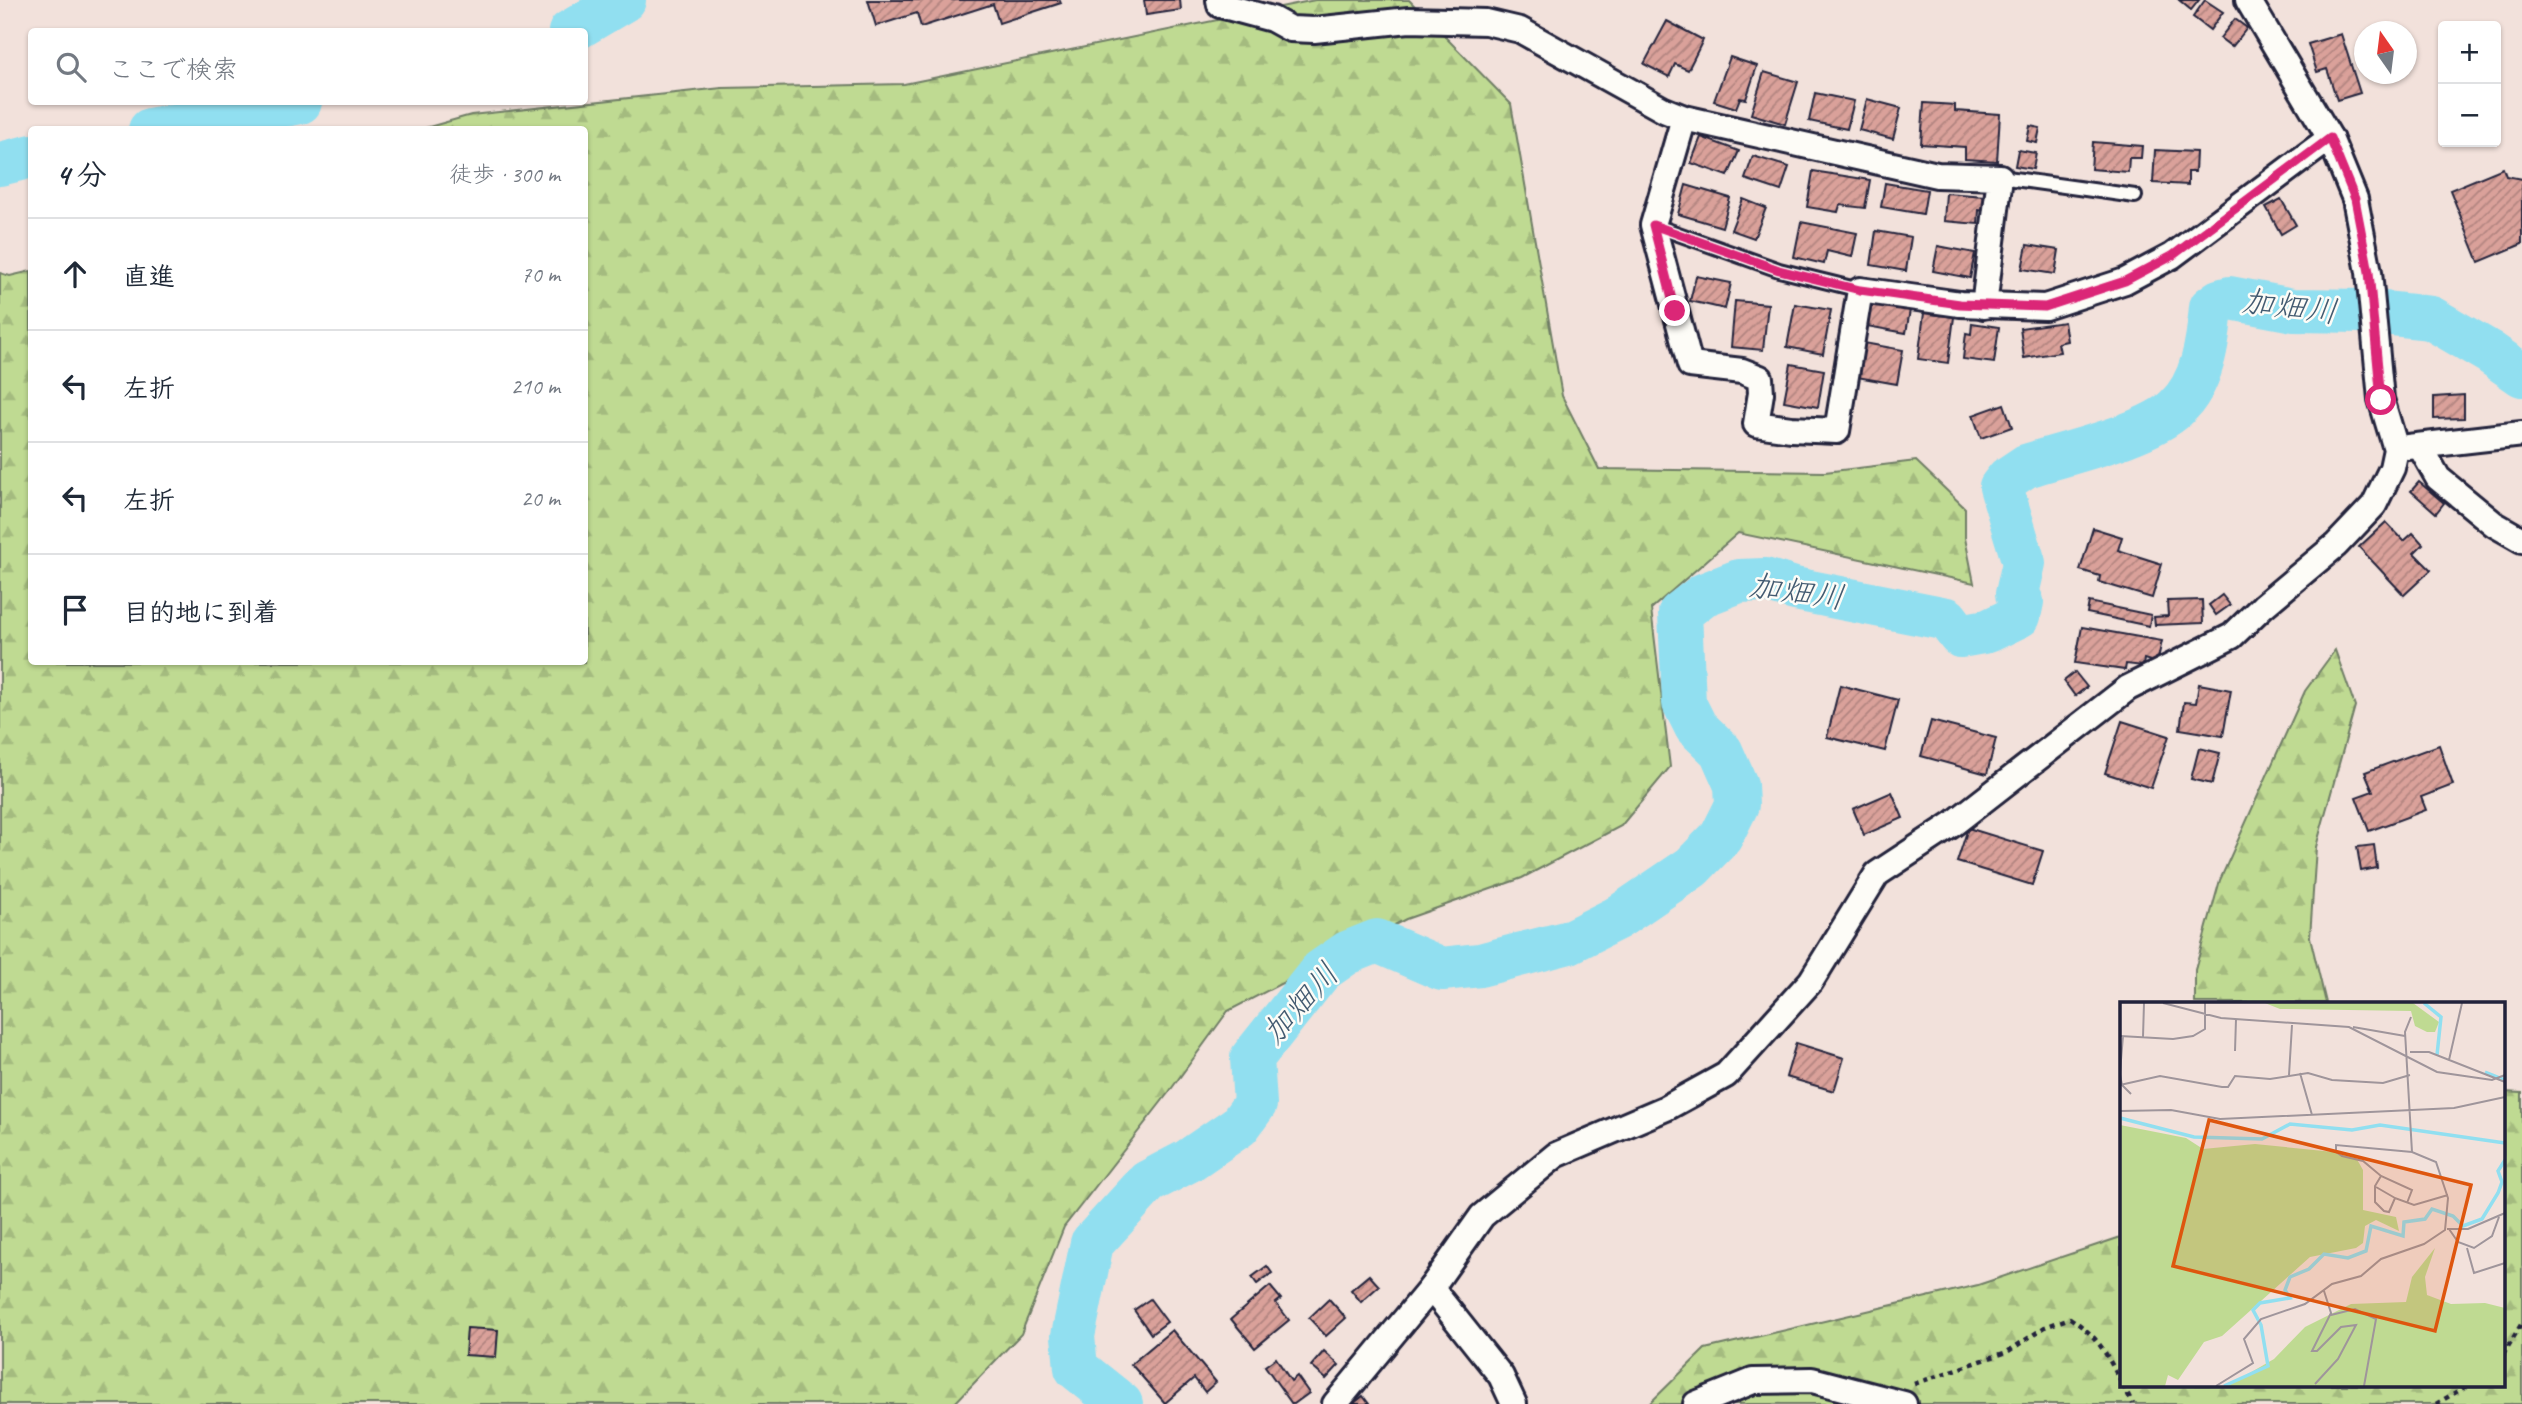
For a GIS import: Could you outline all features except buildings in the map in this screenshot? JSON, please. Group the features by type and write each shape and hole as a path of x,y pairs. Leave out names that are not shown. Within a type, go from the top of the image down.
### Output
{"street":[{"path":"1219,0 1220,5 1272,19 1290,29 1314,30 1409,20 1486,22 1520,30 1664,110 1684,118 1937,175 2000,177 1984,306"},
{"path":"2248,0 2330,138 2355,199 2369,272 2381,400 2408,447 2438,478 2494,524 2522,540"},
{"path":"1684,118 1653,225 1690,366 1742,371 1760,378 1761,393 1756,424 1837,431 1860,290 1984,306 2045,307 2125,281 2172,256 2330,138"},
{"path":"1335,1404 1431,1288 1482,1216 1556,1155 1666,1108 1727,1075 1811,981 1877,874 1953,824 2128,688 2232,636 2358,524 2374,505 2392,468 2408,447 2522,434"},
{"path":"1431,1288 1501,1376 1514,1404"},
{"path":"1696,1404 1752,1381 1812,1380 1904,1404"}],"lane":[{"path":"2000,177 2136,196"},
{"path":"1653,225 1779,270 1860,290"}],"path":[{"path":"1877,1397 2007,1352 2045,1327 2070,1318 2090,1331 2104,1349 2120,1379"},
{"path":"2504,1353 2522,1323"},
{"path":"2124,1386 2133,1404"},
{"path":"2436,1404 2466,1386"}],"green space":[{"path":"1315,0 1409,0 1511,104 1562,396 1599,469 1825,472 1916,461 1965,508 1965,538 1974,583 1738,533 1651,609 1670,767 1621,826 1522,878 1406,919 1228,1011 1064,1227 1021,1334 954,1404 0,1404 0,273 10,276 28,272 28,665 588,665 588,126 432,126 471,115 588,105 588,102 722,88 904,84"},
{"path":"2335,650 2355,706 2316,847 2310,937 2326,1002 2195,1002 2195,970 2220,880 2305,691"},
{"path":"2504,1092 2522,1093 2522,1404 1649,1404 1705,1349 1978,1285 2120,1237 2120,1386 2504,1386"}],"waterway":[{"path":"577,28 624,0"},
{"path":"171,126 284,105"},
{"path":"0,164 28,157"},
{"name":"加畑川","path":"1121,1404 1076,1368 1073,1336 1092,1243 1148,1182 1188,1161 1239,1126 1255,1104 1252,1058 1321,971 1347,953 1377,941 1442,969 1480,965 1569,942 1617,918 1692,867 1721,837 1737,805 1736,785 1721,751 1696,727 1684,703 1680,613 1703,595 1739,581 1765,580 1795,589 1947,619 1960,636 1988,631 2019,616 2022,602 2017,594 2024,563 2001,487 2008,478 2026,466 2127,435 2163,418 2176,408 2185,398 2198,374 2206,347 2211,307 2230,298 2293,310 2364,311 2431,318 2522,375"}],"route":[{"path":"1675,311 1653,225 1779,270 1860,290 1960,304 2045,307 2125,281 2172,256 2330,138 2343,164 2355,199 2369,272 2381,400"}]}
